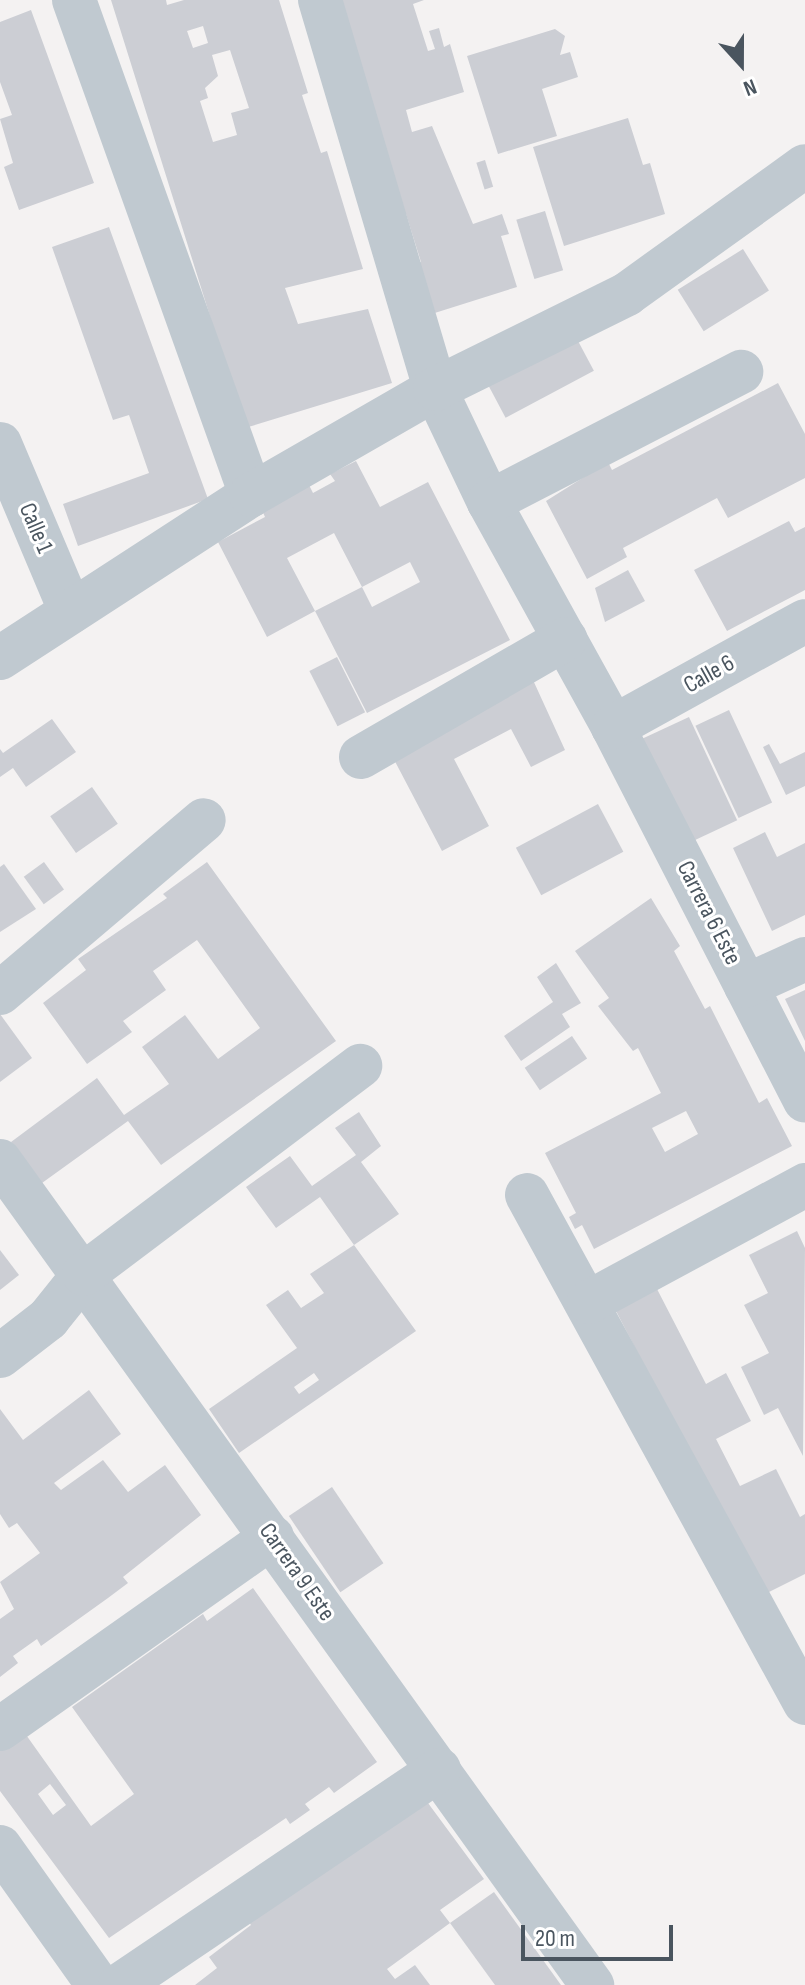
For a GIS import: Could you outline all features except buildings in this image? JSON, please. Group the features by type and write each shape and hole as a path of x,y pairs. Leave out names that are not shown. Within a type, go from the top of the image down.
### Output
{"street":[{"path":"74,0 251,495"},
{"name":"Carrera 6 Este","path":"320,0 435,389 489,502 613,727 805,1100"},
{"path":"0,658 251,495 435,389 627,294 805,166"},
{"path":"489,502 741,372"},
{"name":"Calle 1","path":"0,444 79,607"},
{"name":"Calle 6","path":"613,727 805,621"},
{"path":"361,757 565,639"},
{"path":"0,993 204,820"},
{"path":"746,986 805,959"},
{"path":"0,1356 48,1319 84,1274 360,1066"},
{"name":"Carrera 9 Este","path":"0,1161 592,1985"},
{"path":"589,1302 805,1185"},
{"path":"527,1195 589,1302 805,1703"},
{"path":"0,1729 272,1537"},
{"path":"120,1985 439,1770"},
{"path":"0,1847 98,1985"}]}
